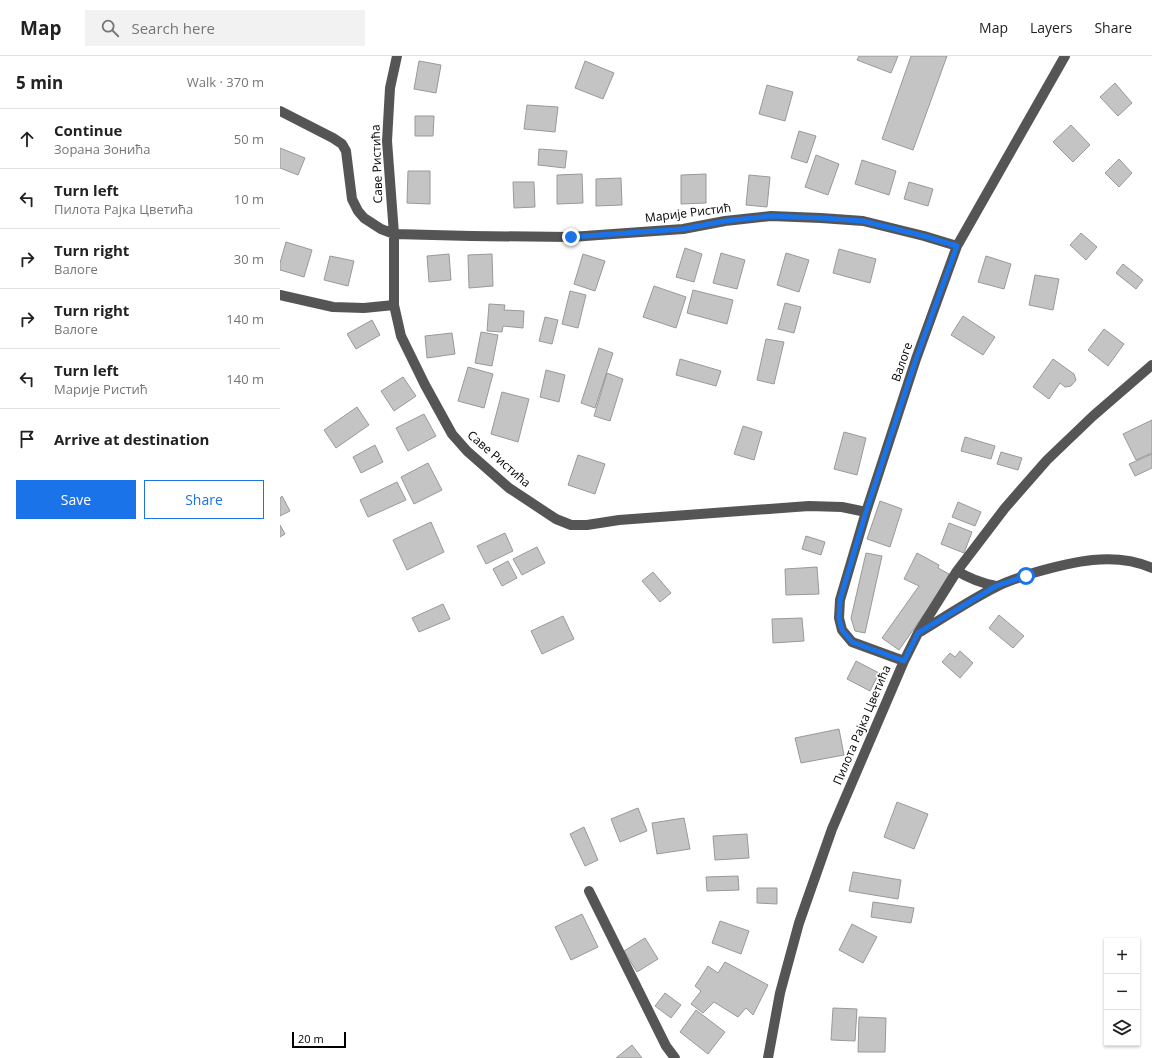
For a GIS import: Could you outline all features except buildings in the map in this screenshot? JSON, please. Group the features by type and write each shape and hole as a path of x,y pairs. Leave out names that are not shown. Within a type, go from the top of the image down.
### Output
{"street":[{"name":"Саве Ристића","path":"397,56 390,88 388,141 394,234 394,305 401,336 452,434 467,451 509,488 556,519 572,525 587,526 619,520 809,506 842,507 866,512"},
{"name":"Валоге","path":"904,661 852,642 842,630 839,618 840,600 866,512 916,359 957,246 1065,56"},
{"path":"280,111 342,144 346,151 352,199 358,211 370,222 381,229 394,234"},
{"name":"Марије Ристић","path":"394,234 571,237 683,229 725,221 778,216 863,221 957,246"},
{"path":"280,295 333,307 364,308 394,305"},
{"name":"Пилота Рајка Цветића","path":"768,1058 780,993 798,923 832,829 904,661 918,633 957,570 1005,508 1047,460 1093,416 1152,365"},
{"path":"918,633 996,586 1057,566 1092,559 1117,560 1144,564 1152,568"},
{"path":"957,570 970,579 996,586"},
{"path":"589,891 666,1046 675,1058"}],"route":[{"path":"571,237 683,229 725,221 771,216 863,221 957,246 916,359 866,512 840,600 839,618 842,630 852,642 904,661 918,633 996,586 1026,576"}]}
